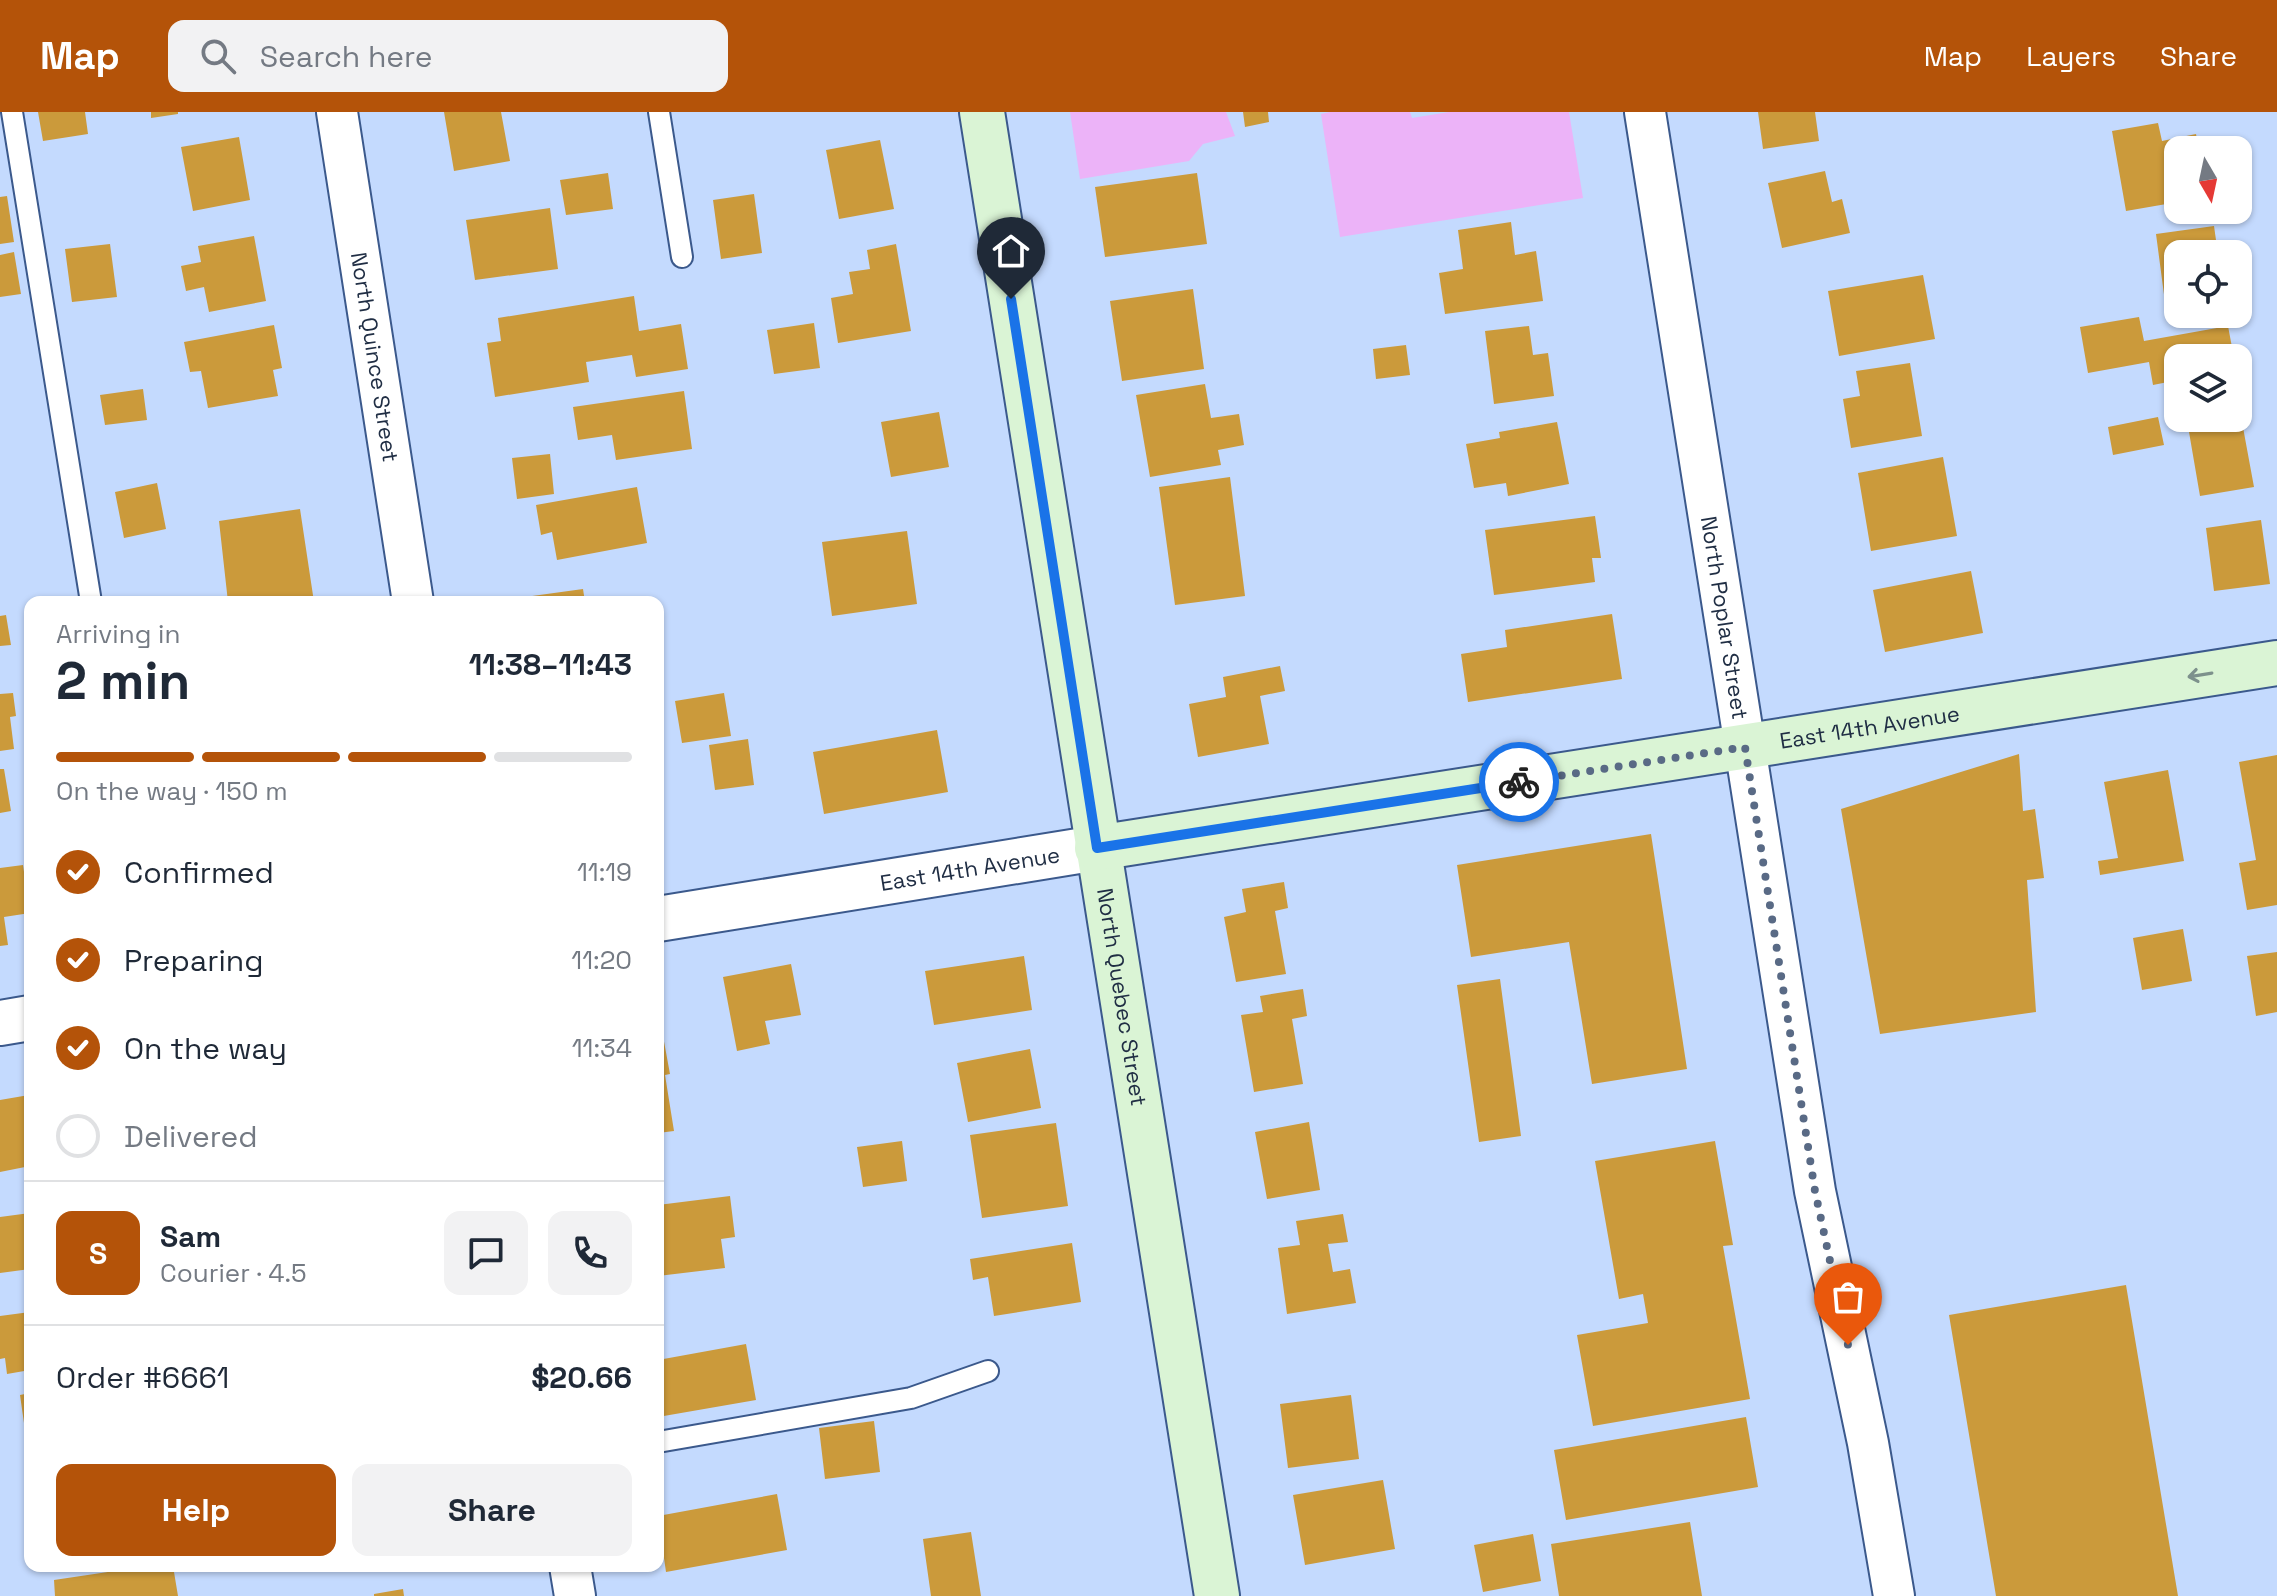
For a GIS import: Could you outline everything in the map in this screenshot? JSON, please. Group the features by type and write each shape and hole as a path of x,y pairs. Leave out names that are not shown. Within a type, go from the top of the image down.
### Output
{"main road":[{"name":"North Quebec Street","path":"982,112 1217,1596"},
{"name":"East 14th Avenue","path":"1097,848 2277,663"}],"street":[{"name":"North Quince Street","path":"337,112 412,596"},
{"name":"North Poplar Street","path":"1645,112 1815,1191 1859,1395 1894,1596"},
{"name":"East 14th Avenue","path":"664,918 1097,848"},
{"path":"0,1023 24,1019"},
{"path":"571,1572 575,1596"}],"lane":[{"path":"12,112 90,596"},
{"path":"659,112 682,257"},
{"path":"664,1441 911,1398 988,1371"}],"shaded area":[{"path":"1070,112 1226,112 1235,136 1203,144 1189,161 1080,179"},
{"path":"1410,112 1412,118 1449,112 1569,112 1583,198 1340,237 1321,114"}],"building":[{"path":"38,112 85,112 88,134 43,141"},
{"path":"151,112 178,112 178,114 151,118"},
{"path":"444,112 501,112 510,161 454,171"},
{"path":"1243,112 1268,112 1269,122 1245,127"},
{"path":"1758,112 1815,112 1819,141 1763,149"},
{"path":"2158,123 2164,141 2164,204 2126,211 2112,131"},
{"path":"239,137 250,200 193,211 181,147"},
{"path":"880,140 894,209 839,219 826,150"},
{"path":"1825,171 1832,202 1842,199 1850,233 1782,248 1768,183"},
{"path":"608,173 613,209 566,215 560,180"},
{"path":"1197,173 1207,244 1105,257 1095,187"},
{"path":"754,194 762,253 721,259 713,200"},
{"path":"7,196 14,242 0,244 0,197"},
{"path":"550,208 558,269 475,280 466,220"},
{"path":"1511,222 1515,255 1536,251 1543,301 1445,314 1439,273 1463,269 1458,230"},
{"path":"2214,226 2216,240 2164,240 2164,294 2156,234"},
{"path":"254,236 266,301 209,312 204,287 186,291 181,266 201,262 198,246"},
{"path":"110,244 117,297 72,302 65,249"},
{"path":"896,244 911,331 838,343 831,298 853,294 849,272 870,269 867,250"},
{"path":"14,252 21,294 0,297 0,255"},
{"path":"1923,275 1935,339 1839,356 1828,291"},
{"path":"1193,289 1204,369 1122,381 1110,301"},
{"path":"634,296 639,331 681,324 688,369 636,377 632,355 586,362 589,382 495,397 487,343 501,341 498,318"},
{"path":"2139,317 2144,341 2228,328 2231,344 2164,344 2164,383 2153,385 2149,362 2088,373 2080,327"},
{"path":"814,323 820,368 774,374 767,330"},
{"path":"274,325 282,368 273,370 278,396 208,408 201,371 190,372 184,342"},
{"path":"1529,326 1533,355 1548,353 1554,396 1494,404 1485,331"},
{"path":"1406,345 1410,375 1376,379 1373,349"},
{"path":"1910,363 1922,436 1851,448 1843,399 1860,396 1856,371"},
{"path":"1205,384 1211,418 1239,414 1244,445 1218,450 1221,465 1150,477 1136,395"},
{"path":"143,389 147,420 105,425 100,395"},
{"path":"684,391 692,449 616,460 612,435 578,440 573,407"},
{"path":"939,412 949,467 891,477 881,422"},
{"path":"2158,417 2164,445 2113,455 2108,427"},
{"path":"1557,422 1569,484 1508,496 1506,483 1474,488 1466,444 1500,438 1499,432"},
{"path":"2189,432 2244,432 2254,487 2200,496"},
{"path":"550,454 554,494 517,499 512,458"},
{"path":"1943,457 1957,536 1871,551 1858,473"},
{"path":"1230,477 1245,596 1175,605 1159,487"},
{"path":"157,483 166,529 124,538 115,492"},
{"path":"637,487 647,543 557,560 552,532 541,535 536,505"},
{"path":"300,509 313,596 227,596 219,521"},
{"path":"1595,516 1601,558 1592,558 1595,582 1494,595 1485,530"},
{"path":"2261,520 2270,584 2214,591 2206,528"},
{"path":"907,531 917,604 832,616 822,542"},
{"path":"1971,571 1983,633 1885,652 1873,590"},
{"path":"583,589 584,596 532,596"},
{"path":"1612,614 1622,679 1468,702 1461,654 1507,647 1505,630"},
{"path":"6,615 11,645 0,646 0,616"},
{"path":"1280,666 1285,691 1260,696 1269,744 1198,757 1189,704 1226,697 1223,677"},
{"path":"13,693 16,716 10,717 14,749 0,751 0,694"},
{"path":"724,693 731,736 682,743 675,701"},
{"path":"937,730 948,792 824,814 813,752"},
{"path":"748,739 754,785 715,790 709,745"},
{"path":"2019,754 2023,811 2035,809 2044,878 2027,880 2036,1012 1880,1034 1841,809"},
{"path":"2277,755 2277,905 2247,910 2239,863 2256,860 2239,762"},
{"path":"0,769 4,769 11,811 0,813"},
{"path":"2168,770 2184,861 2100,875 2098,861 2118,858 2104,782"},
{"path":"1651,834 1687,1069 1592,1084 1569,942 1471,957 1457,865"},
{"path":"23,865 24,914 4,917 8,945 0,946 0,868"},
{"path":"1284,882 1288,908 1275,911 1286,974 1236,982 1224,917 1246,912 1242,889"},
{"path":"2183,929 2192,981 2142,990 2133,938"},
{"path":"2277,952 2277,1012 2256,1016 2247,956"},
{"path":"1024,956 1032,1010 934,1025 925,971"},
{"path":"791,964 801,1015 765,1021 770,1044 737,1051 723,977"},
{"path":"1500,979 1521,1136 1479,1142 1457,985"},
{"path":"1303,989 1307,1016 1292,1019 1303,1084 1254,1092 1241,1015 1263,1012 1260,996"},
{"path":"664,1042 670,1074 665,1075 674,1131 664,1132"},
{"path":"1030,1049 1041,1108 968,1122 957,1063"},
{"path":"24,1096 24,1167 0,1172 0,1100"},
{"path":"1309,1122 1320,1190 1267,1199 1255,1132"},
{"path":"1056,1123 1068,1206 982,1218 970,1135"},
{"path":"902,1141 907,1181 863,1187 857,1147"},
{"path":"1715,1141 1733,1245 1723,1246 1750,1399 1593,1426 1577,1335 1648,1323 1643,1294 1619,1299 1595,1161"},
{"path":"730,1196 735,1237 721,1239 725,1268 664,1275 664,1204"},
{"path":"24,1214 24,1270 0,1273 0,1217"},
{"path":"1343,1214 1348,1242 1328,1244 1333,1272 1350,1269 1356,1303 1287,1314 1278,1248 1300,1245 1296,1221"},
{"path":"1072,1243 1081,1302 994,1316 988,1277 973,1280 970,1259"},
{"path":"2126,1285 2178,1596 1996,1596 1949,1315"},
{"path":"24,1313 24,1371 7,1374 5,1358 0,1359 0,1316"},
{"path":"746,1344 756,1400 664,1416 664,1359"},
{"path":"24,1394 24,1423 20,1395"},
{"path":"1351,1395 1359,1459 1288,1468 1280,1404"},
{"path":"1746,1417 1758,1487 1566,1520 1554,1450"},
{"path":"874,1421 880,1472 825,1479 819,1428"},
{"path":"1383,1480 1395,1549 1305,1565 1293,1495"},
{"path":"777,1494 787,1550 666,1572 664,1515"},
{"path":"1690,1522 1702,1596 1559,1596 1551,1544"},
{"path":"971,1532 981,1596 931,1596 923,1539"},
{"path":"1533,1534 1541,1581 1483,1592 1474,1545"},
{"path":"108,1572 174,1572 178,1596 55,1596 54,1580"},
{"path":"403,1589 404,1596 374,1596 374,1594"}],"way so far":[{"path":"1519,782 1745,747 1815,1191 1848,1345"}],"route":[{"path":"1011,299 1097,848 1519,782"}]}
